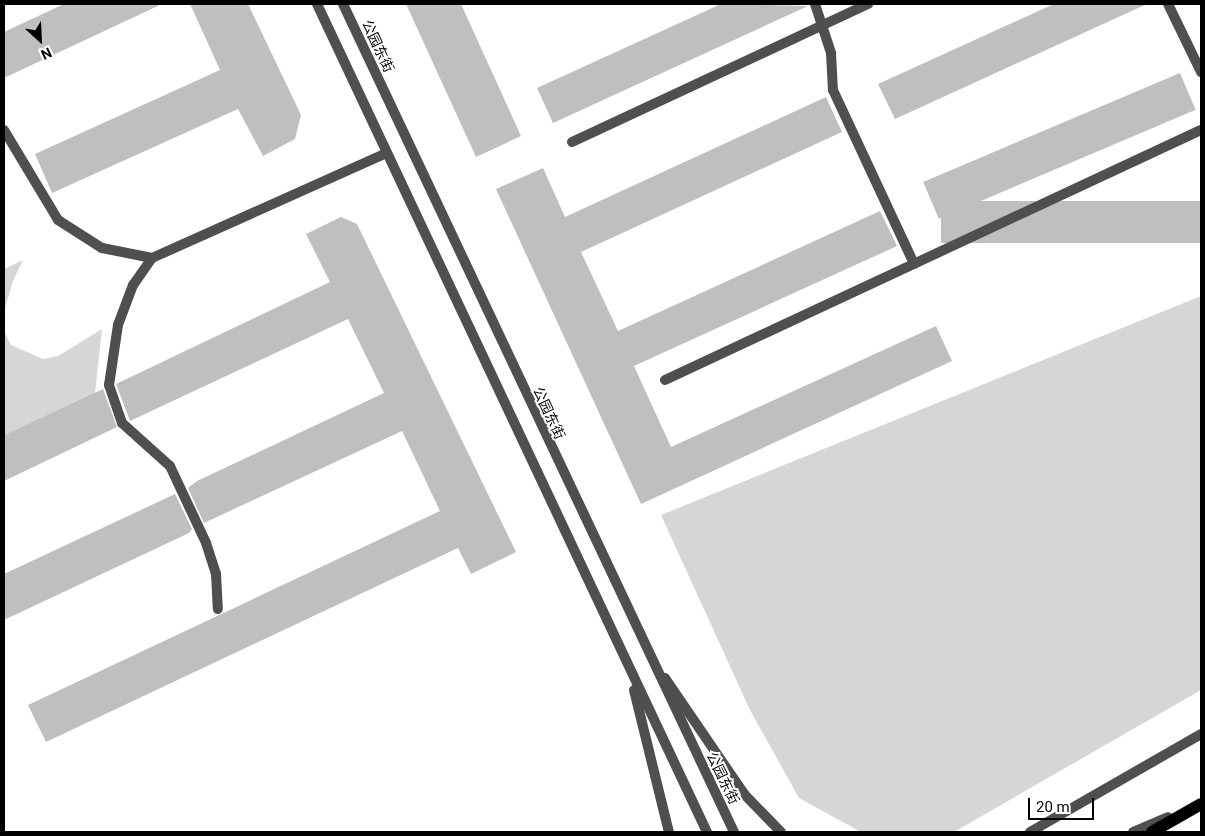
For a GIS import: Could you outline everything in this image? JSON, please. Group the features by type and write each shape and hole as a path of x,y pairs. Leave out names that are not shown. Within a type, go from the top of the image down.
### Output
{"main road":[{"path":"1152,832 1201,803"}],"street":[{"path":"317,4 707,832"},
{"name":"公园东街","path":"343,4 734,832"},
{"path":"815,4 831,53 833,90 914,264"},
{"path":"572,142 868,4"},
{"path":"1168,4 1201,72"},
{"path":"4,130 58,220 102,248 152,258"},
{"path":"665,380 1201,130"},
{"path":"218,609 216,574 206,543 170,466 122,423 109,385 118,325 133,285 152,258 386,154"},
{"path":"646,649 744,794 782,832"},
{"path":"628,667 669,832"},
{"path":"1030,832 1201,734"},
{"path":"1133,832 1201,803"}],"shaded area":[{"path":"23,260 13,281 4,312 4,269"},
{"path":"1201,296 1201,690 954,832 861,832 799,798 750,710 661,515"},
{"path":"102,329 95,393 4,435 4,331 11,345 43,359 58,356"}],"building":[{"path":"64,4 162,4 4,78 4,32"},
{"path":"190,4 248,4 301,115 295,139 263,156 238,109 52,193 35,154 220,70"},
{"path":"406,4 461,4 521,136 476,157"},
{"path":"721,4 808,6 553,123 537,88"},
{"path":"1054,4 1147,4 895,119 878,84"},
{"path":"1180,73 1196,110 939,219 923,182"},
{"path":"826,97 842,132 581,252 618,331 880,211 897,246 634,366 671,447 936,326 952,361 641,504 496,189 543,168 565,217"},
{"path":"941,201 1201,201 1201,243 941,243"},
{"path":"341,217 357,224 516,552 471,574 458,548 46,742 28,705 440,511 402,431 204,523 188,488 197,481 384,393 348,319 130,421 116,384 330,282 306,234"},
{"path":"103,389 117,427 4,481 4,435"},
{"path":"175,494 192,529 189,533 4,620 4,574"}]}
